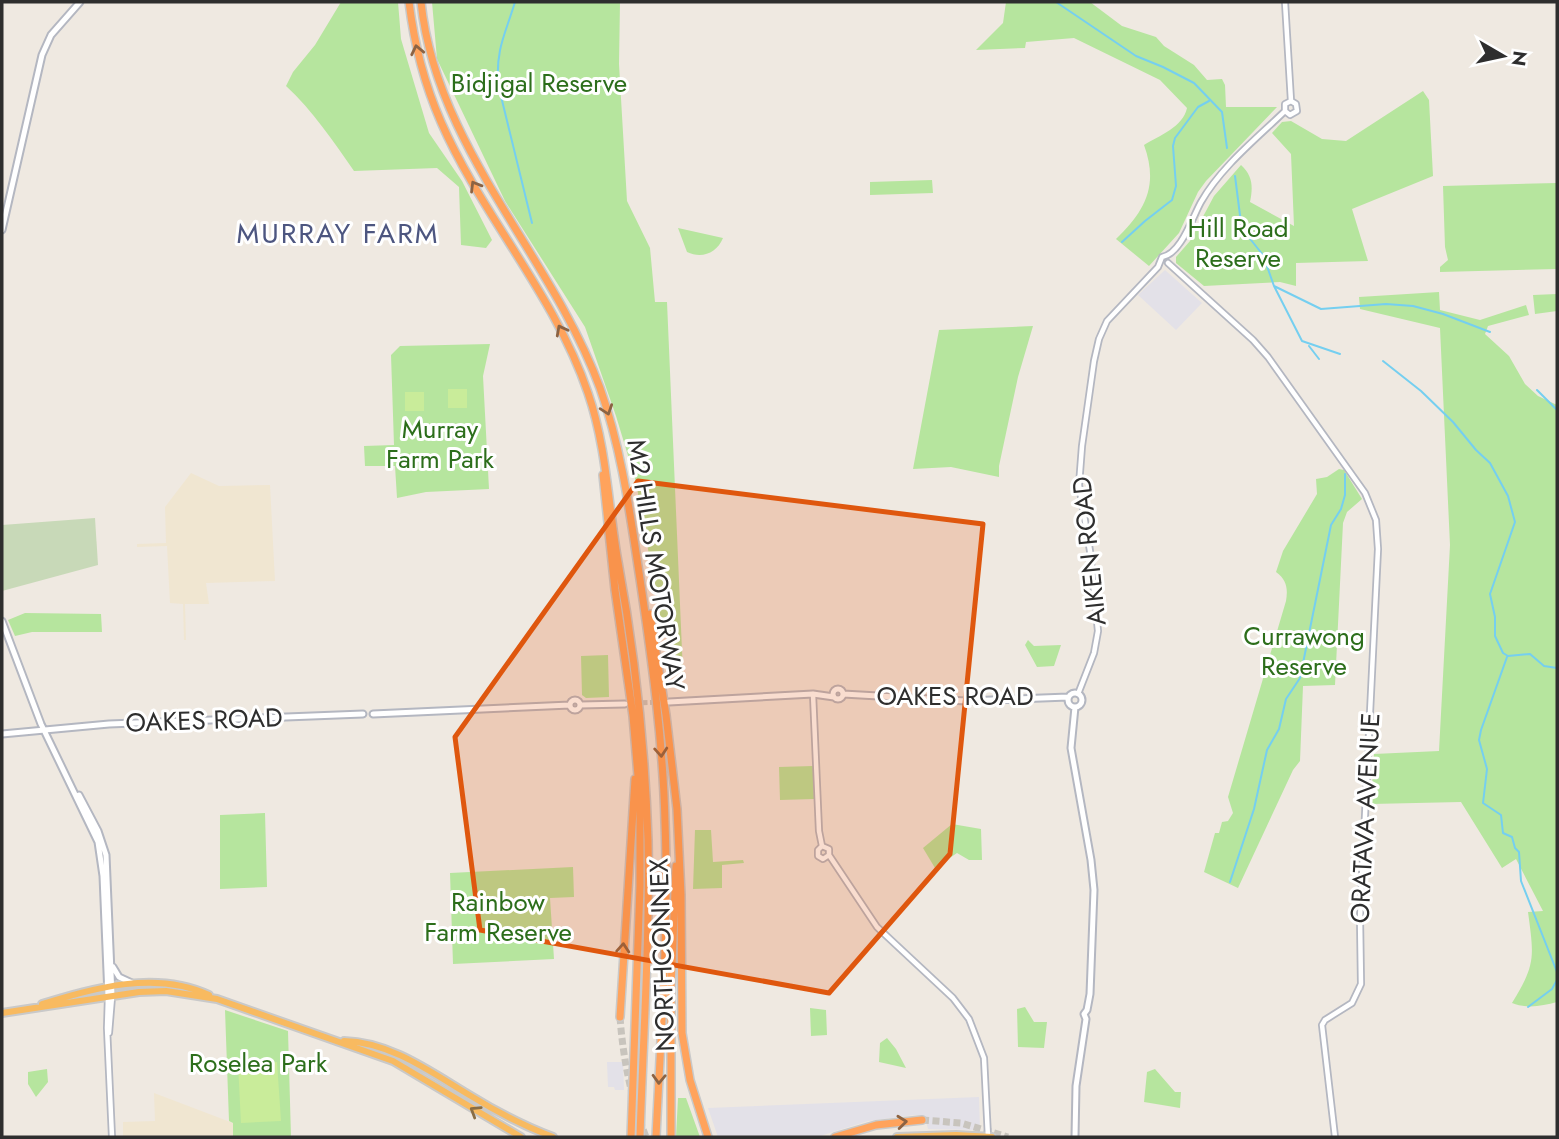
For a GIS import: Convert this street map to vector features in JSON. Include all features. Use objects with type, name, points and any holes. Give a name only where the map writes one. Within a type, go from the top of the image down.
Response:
[{"type":"highway","name":"M2 HILLS MOTORWAY","points":[[409,2],[425,80],[450,143],[559,326],[582,374],[601,440],[618,562],[625,592],[644,766],[648,914],[640,1137]]},
{"type":"highway","name":"M2 HILLS MOTORWAY","points":[[421,2],[427,43],[437,77],[454,117],[486,180],[582,346],[600,388],[620,455],[655,687],[665,822],[665,924],[656,1137]]},
{"type":"highway","name":"M2 HILLS MOTORWAY","points":[[601,440],[607,525],[633,716]]},
{"type":"highway","points":[[629,504],[636,522],[666,715],[677,809],[671,989],[671,1137]]},
{"type":"highway","points":[[631,1137],[640,839],[638,764],[633,716]]},
{"type":"highway","name":"NORTHCONNEX","points":[[620,1017],[634,789],[633,716]]},
{"type":"highway","name":"NORTHCONNEX","points":[[677,809],[682,1033],[690,1080],[708,1137]]},
{"type":"highway","points":[[29,1008],[111,986],[133,983],[173,984],[196,989],[217,999],[393,1061]]},
{"type":"highway","points":[[2,1013],[110,996],[166,991],[217,999]]},
{"type":"highway","points":[[342,1041],[355,1041],[381,1048],[415,1063],[528,1128],[553,1137]]},
{"type":"highway","points":[[381,1048],[382,1053],[393,1061],[521,1137]]},
{"type":"highway","points":[[664,1137],[671,1105]]},
{"type":"highway","points":[[835,1137],[876,1125],[922,1120]]},
{"type":"highway","points":[[897,1137],[989,1137]]},
{"type":"main road","points":[[2,230],[42,55],[51,35],[80,2]]},
{"type":"main road","points":[[2,621],[45,731],[94,832],[100,851],[111,986]]},
{"type":"main road","points":[[1074,1137],[1076,1087],[1086,1019],[1093,1016],[1087,1010],[1094,934],[1091,860],[1071,748],[1075,707],[1082,701],[1078,694],[1073,693],[1068,697],[1069,705],[1075,707]]},
{"type":"main road","points":[[670,702],[815,694]]},
{"type":"main road","name":"OAKES ROAD","points":[[815,694],[834,694],[840,698],[843,694],[966,701],[1068,697]]},
{"type":"main road","name":"OAKES ROAD","points":[[2,734],[109,724],[363,714],[368,709],[373,713],[570,705],[575,710],[580,705],[625,704]]},
{"type":"main road","points":[[67,774],[93,820],[104,848],[112,964],[110,996]]},
{"type":"main road","points":[[112,964],[119,976],[133,983]]},
{"type":"street","points":[[1284,2],[1291,101]]},
{"type":"street","points":[[1161,262],[1164,265],[1168,263],[1167,256],[1181,240],[1211,187],[1285,111],[1285,104],[1291,101]]},
{"type":"street","points":[[1285,111],[1290,115],[1297,111],[1296,104],[1291,101]]},
{"type":"street","name":"AIKEN ROAD","points":[[1078,694],[1094,653],[1098,631],[1090,551],[1079,485],[1094,361],[1102,332],[1111,315],[1161,262],[1161,257],[1167,256]]},
{"type":"street","name":"ORATAVA AVENUE","points":[[1168,263],[1253,340],[1268,357],[1362,486],[1376,520],[1378,549],[1360,918],[1361,984],[1352,1003],[1325,1020],[1322,1025],[1335,1137]]},
{"type":"street","points":[[815,694],[818,831],[822,846]]},
{"type":"street","points":[[822,846],[828,847],[829,855],[877,927],[947,992],[969,1018],[982,1049],[989,1137]]},
{"type":"street","points":[[822,846],[818,850],[818,856],[825,858],[829,855]]},
{"type":"street","points":[[110,996],[108,1042],[112,1137]]},
{"type":"highlighted area","points":[[638,481],[983,524],[950,854],[829,993],[480,930],[455,737]]},
{"type":"shaded area","points":[[1165,270],[1202,303],[1176,330],[1138,295]]},
{"type":"shaded area","points":[[191,473],[219,486],[270,485],[275,581],[206,583],[209,604],[185,604],[184,640],[183,604],[170,603],[167,546],[137,547],[137,544],[166,543],[165,507]]},
{"type":"shaded area","points":[[607,1062],[623,1062],[624,1090],[608,1087]]},
{"type":"shaded area","points":[[154,1093],[233,1123],[233,1137],[123,1137],[123,1122],[155,1121]]},
{"type":"shaded area","points":[[979,1097],[980,1130],[928,1129],[925,1117],[915,1115],[868,1121],[817,1137],[718,1137],[708,1108]]},
{"type":"green space","points":[[341,2],[398,2],[401,39],[429,133],[462,181],[492,240],[486,248],[461,245],[459,187],[437,168],[354,171],[314,116],[286,86]]},
{"type":"green space","name":"Bidjigal Reserve","points":[[432,2],[620,2],[619,64],[627,201],[650,248],[655,302],[667,302],[683,674],[661,622],[636,482],[585,327],[505,201],[437,59]]},
{"type":"green space","points":[[1006,2],[1090,2],[1122,26],[1156,37],[1164,46],[1194,65],[1207,80],[1222,79],[1225,85],[1226,107],[1277,107],[1206,181],[1179,233],[1149,266],[1116,239],[1135,218],[1147,197],[1150,173],[1144,145],[1176,126],[1187,108],[1160,80],[1074,38],[1026,42],[1025,48],[976,50],[1003,23]]},
{"type":"green space","name":"Hill Road Reserve","points":[[1423,91],[1429,100],[1433,176],[1352,209],[1368,261],[1296,263],[1296,286],[1280,282],[1204,286],[1176,263],[1176,257],[1190,241],[1214,196],[1241,165],[1251,182],[1250,202],[1294,226],[1291,154],[1272,133],[1282,122],[1291,121],[1322,139],[1346,141]]},
{"type":"green space","points":[[932,180],[933,193],[870,195],[870,182]]},
{"type":"green space","points":[[1557,183],[1557,269],[1440,272],[1440,267],[1448,260],[1445,247],[1443,186]]},
{"type":"green space","points":[[678,228],[723,238],[713,251],[703,255],[693,254],[687,252]]},
{"type":"green space","points":[[1439,292],[1440,310],[1480,320],[1526,305],[1529,315],[1488,326],[1485,334],[1509,356],[1525,384],[1538,396],[1557,405],[1557,1002],[1540,1006],[1512,1003],[1525,979],[1531,960],[1528,912],[1543,911],[1516,859],[1502,868],[1461,802],[1371,804],[1374,754],[1439,751],[1450,545],[1440,328],[1360,309],[1359,297]]},
{"type":"green space","points":[[1557,294],[1557,311],[1535,314],[1533,295]]},
{"type":"green space","points":[[1033,326],[1018,377],[999,477],[951,467],[913,469],[939,330]]},
{"type":"green space","name":"Murray Farm Park","points":[[490,344],[483,376],[489,489],[426,492],[397,498],[395,466],[365,466],[364,446],[394,445],[391,355],[400,346]]},
{"type":"green space","points":[[448,389],[467,389],[467,408],[448,408]]},
{"type":"green space","points":[[405,392],[424,392],[424,411],[405,411]]},
{"type":"green space","name":"Currawong Reserve","points":[[1339,469],[1344,470],[1362,499],[1347,512],[1343,523],[1335,685],[1303,686],[1300,761],[1293,770],[1238,888],[1204,872],[1215,833],[1219,833],[1222,822],[1228,821],[1233,813],[1228,797],[1286,601],[1286,585],[1276,572],[1283,551],[1317,494],[1316,479],[1327,477]]},
{"type":"green space","points":[[95,518],[98,565],[2,591],[2,525]]},
{"type":"green space","points":[[25,613],[101,614],[102,632],[32,632],[15,636],[8,620]]},
{"type":"green space","points":[[1028,640],[1034,646],[1061,645],[1054,666],[1037,667],[1025,645]]},
{"type":"green space","points":[[608,655],[609,697],[586,698],[582,695],[581,656]]},
{"type":"green space","points":[[813,766],[814,799],[780,800],[779,767]]},
{"type":"green space","points":[[265,813],[267,887],[220,889],[220,815]]},
{"type":"green space","points":[[952,824],[981,829],[982,860],[969,860],[957,853],[935,868],[923,848]]},
{"type":"green space","points":[[695,830],[711,830],[713,862],[743,860],[744,863],[722,865],[722,888],[693,889]]},
{"type":"green space","name":"Rainbow Farm Reserve","points":[[573,867],[574,897],[550,898],[554,959],[453,964],[450,873]]},
{"type":"green space","points":[[1025,1007],[1034,1022],[1047,1022],[1044,1048],[1018,1047],[1017,1009]]},
{"type":"green space","points":[[810,1008],[826,1010],[827,1035],[811,1036]]},
{"type":"green space","name":"Roselea Park","points":[[225,1010],[288,1031],[291,1137],[233,1137],[233,1123],[229,1121]]},
{"type":"green space","points":[[887,1038],[906,1068],[879,1062],[880,1043]]},
{"type":"green space","points":[[277,1062],[281,1121],[241,1123],[238,1064]]},
{"type":"green space","points":[[47,1069],[48,1082],[36,1097],[28,1084],[28,1072]]},
{"type":"green space","points":[[1155,1069],[1175,1092],[1181,1092],[1180,1108],[1144,1102],[1147,1072]]},
{"type":"green space","points":[[678,1098],[686,1098],[700,1137],[676,1137]]},
{"type":"waterway","points":[[515,2],[500,51],[498,84],[532,223]]},
{"type":"waterway","points":[[1056,2],[1136,56],[1194,83],[1222,112],[1227,148]]},
{"type":"waterway","points":[[1122,242],[1172,200],[1176,186],[1173,146],[1175,138],[1198,107],[1209,101]]},
{"type":"waterway","points":[[1235,176],[1241,223],[1263,255],[1274,286],[1302,341],[1340,354]]},
{"type":"waterway","points":[[1274,286],[1321,309],[1386,304],[1413,306],[1490,332]]},
{"type":"waterway","points":[[1309,346],[1319,359]]},
{"type":"waterway","points":[[1383,361],[1421,391],[1453,422],[1490,463],[1508,496],[1515,522],[1490,594],[1495,617],[1495,636],[1503,653],[1508,656]]},
{"type":"waterway","points":[[1537,390],[1557,410]]},
{"type":"waterway","points":[[1230,882],[1254,809],[1267,750],[1279,729],[1286,699],[1300,678],[1331,525],[1341,509],[1345,495],[1345,474]]},
{"type":"waterway","points":[[1508,656],[1530,654],[1544,666],[1557,668]]},
{"type":"waterway","points":[[1507,657],[1479,740],[1487,769],[1483,803],[1501,815],[1503,833],[1512,837],[1519,852],[1521,881],[1557,972]]},
{"type":"waterway","points":[[1528,1007],[1552,989],[1557,980]]},
{"type":"tunnel","points":[[635,703],[667,702]]},
{"type":"tunnel","points":[[620,1017],[628,1078],[646,1137]]},
{"type":"tunnel","points":[[922,1120],[961,1123],[1008,1137]]},
{"type":"district","name":"MURRAY FARM","points":[[338,233]]}]
